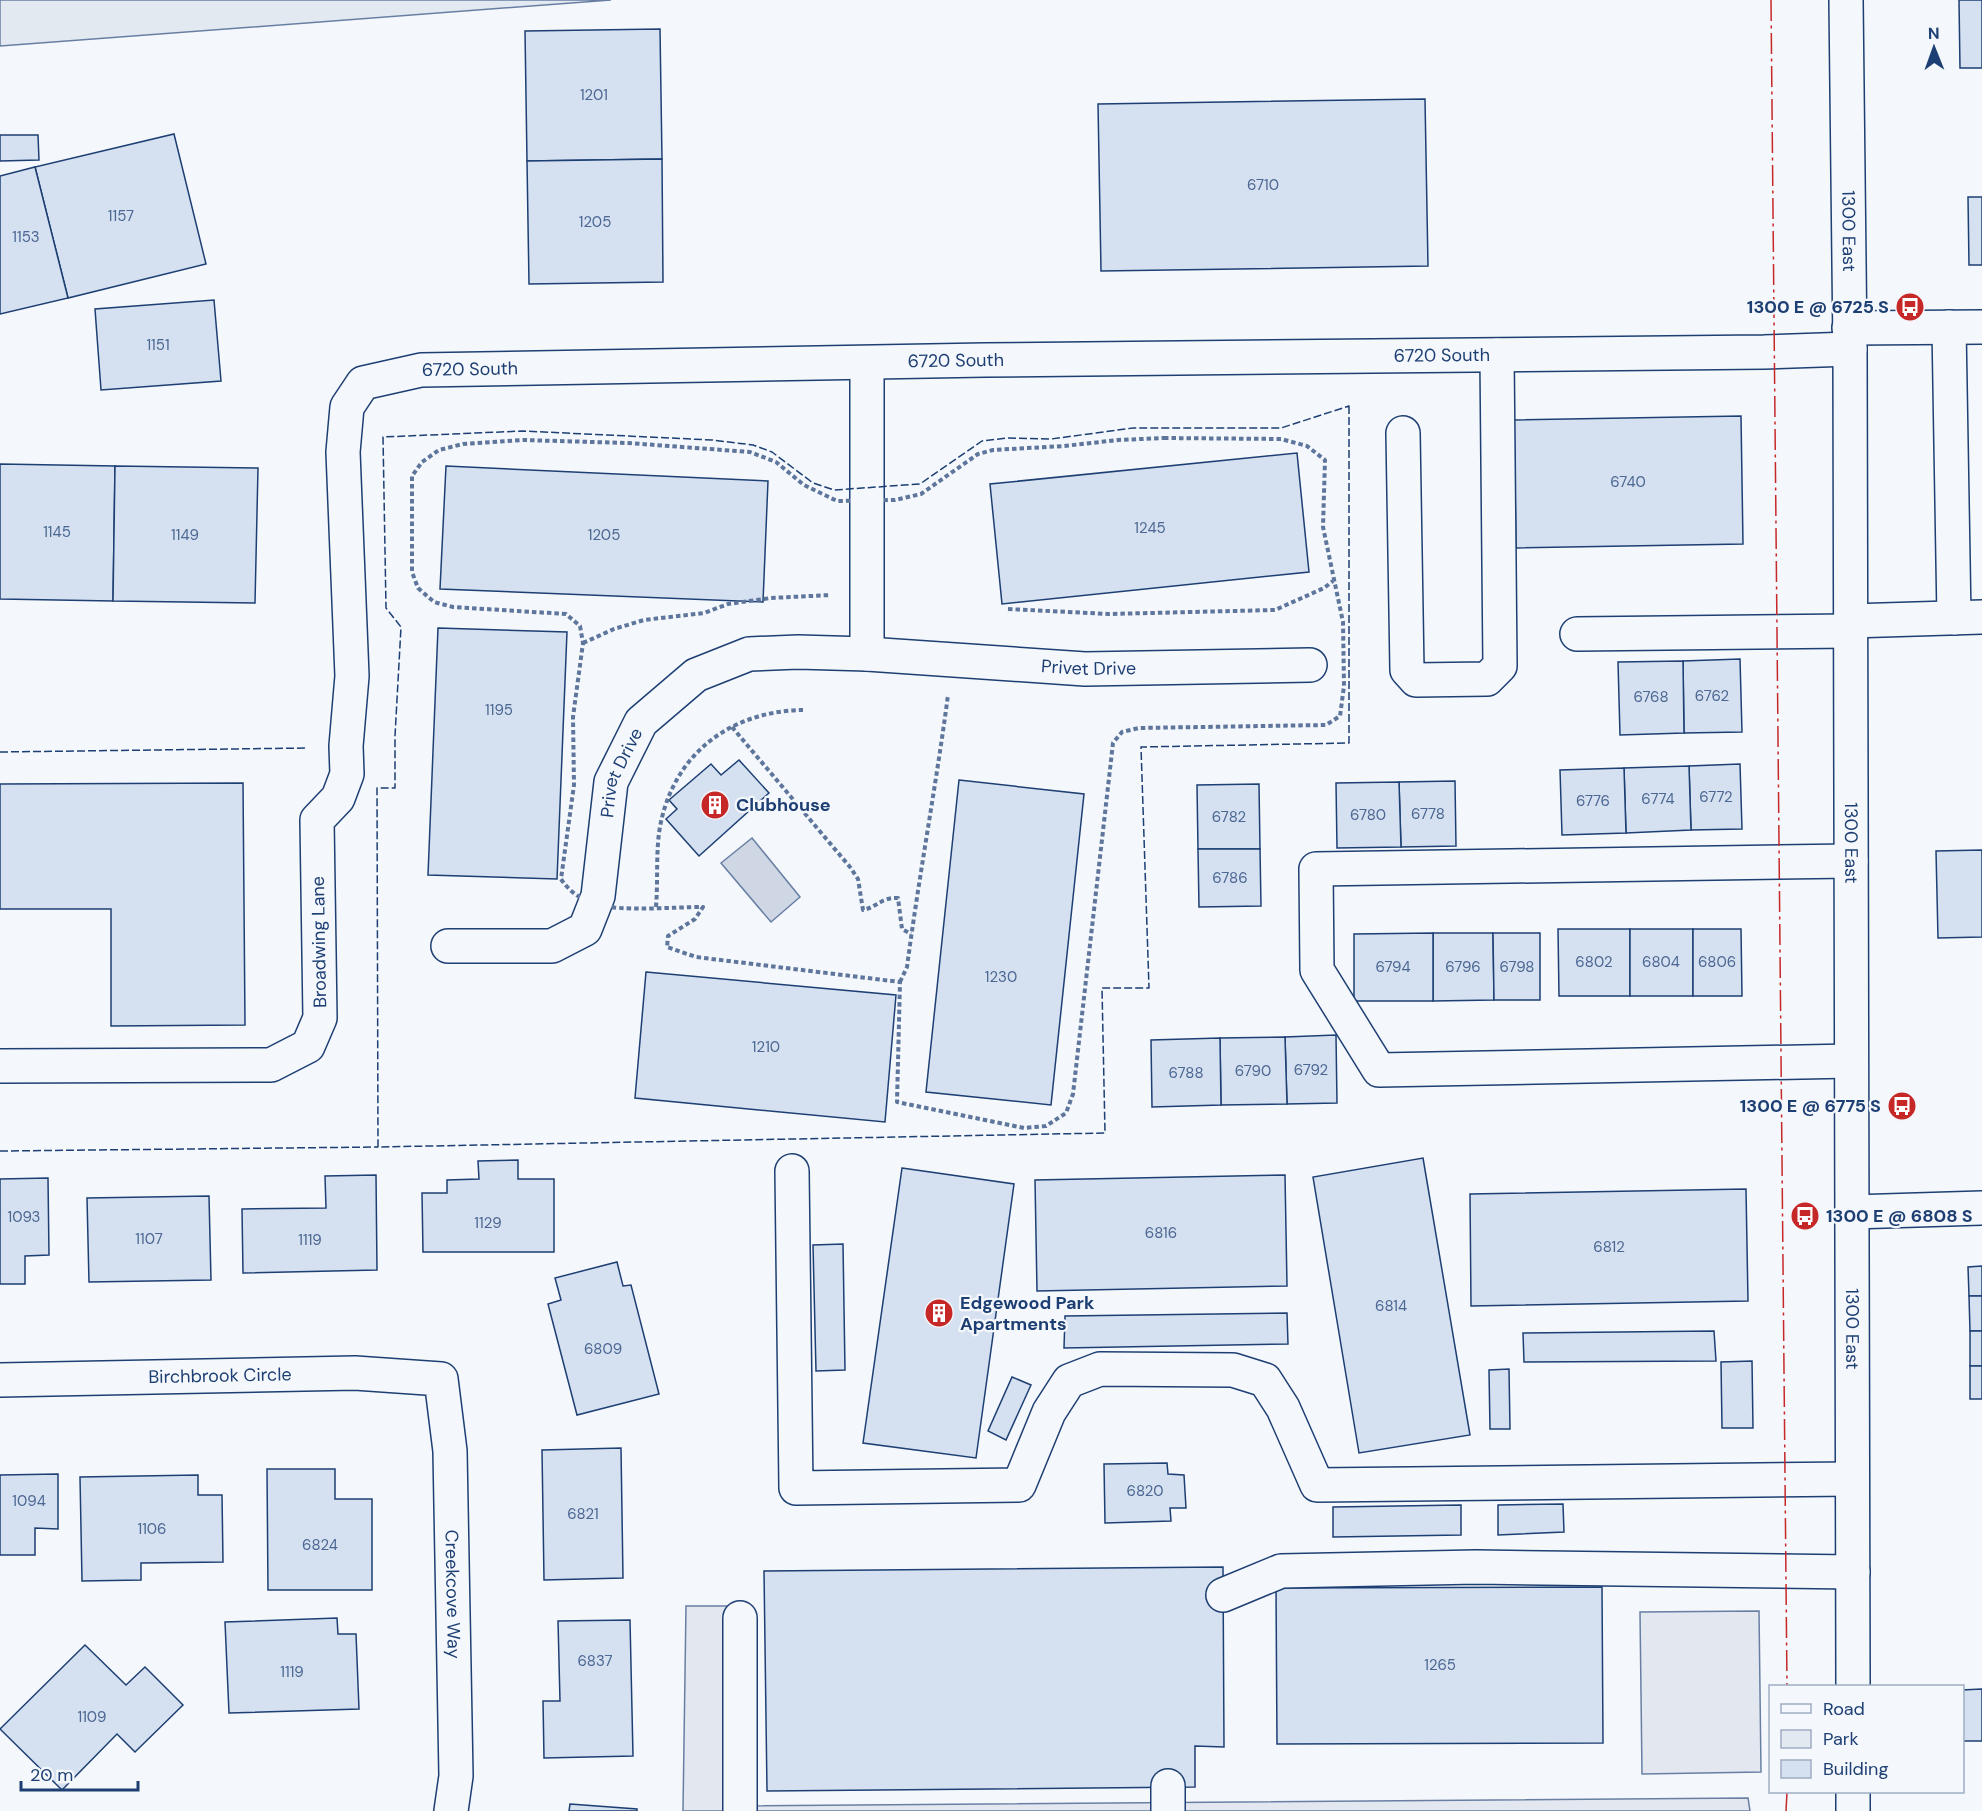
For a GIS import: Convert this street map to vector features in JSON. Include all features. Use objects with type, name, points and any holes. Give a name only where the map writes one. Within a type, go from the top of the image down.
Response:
[{"type":"street","name":"1300 East","points":[[1846,0],[1850,339],[1853,1685]]},
{"type":"street","name":"6720 South","points":[[352,676],[343,452],[347,407],[363,383],[421,370],[867,364],[986,360],[1497,355],[1850,339],[1949,327],[1982,327]]},
{"type":"street","points":[[1577,634],[1850,626],[1968,618],[1949,327]]},
{"type":"street","points":[[1403,433],[1407,670],[1416,680],[1487,679],[1500,666],[1497,355]]},
{"type":"street","points":[[867,364],[867,654]]},
{"type":"street","name":"Privet Drive","points":[[447,946],[552,946],[585,929],[598,896],[611,782],[641,722],[696,675],[749,654],[798,652],[867,654],[1085,669],[1310,665]]},
{"type":"street","name":"Broadwing Lane","points":[[0,1066],[271,1065],[308,1046],[320,1018],[317,820],[338,798],[347,774],[346,746],[352,676]]},
{"type":"street","points":[[1851,861],[1316,869],[1317,970],[1379,1070],[1851,1061]]},
{"type":"street","points":[[792,1171],[796,1488],[1019,1485],[1049,1412],[1069,1382],[1100,1369],[1233,1370],[1265,1380],[1283,1408],[1317,1485],[1852,1479]]},
{"type":"street","points":[[1852,1212],[1982,1208]]},
{"type":"street","name":"Birchbrook Circle","points":[[0,1380],[355,1373],[441,1379]]},
{"type":"street","name":"Creekcove Way","points":[[441,1379],[450,1451],[456,1776],[451,1811]]},
{"type":"street","points":[[1223,1595],[1281,1571],[1476,1567],[1853,1572]]},
{"type":"street","points":[[740,1618],[740,1811]]},
{"type":"street","points":[[1853,1793],[1853,1811]]},
{"type":"path","points":[[900,982],[696,957],[667,947],[668,936],[695,919],[703,907],[617,908],[594,904],[569,890],[561,879],[574,784],[573,717],[583,643],[580,626],[566,614],[453,607],[434,602],[418,588],[412,572],[412,476],[422,462],[439,450],[463,444],[523,440],[628,443],[750,452],[776,462],[804,484],[837,501],[895,500],[921,494],[978,454],[993,450],[1118,440],[1281,439],[1307,446],[1325,460],[1323,527],[1343,622],[1344,686],[1340,716],[1326,725],[1139,728],[1122,732],[1113,743],[1073,1094],[1066,1113],[1046,1126],[1024,1128],[897,1102],[900,982],[907,967],[953,661]]},
{"type":"path","points":[[1008,609],[1108,614],[1275,610],[1324,588],[1333,580]]},
{"type":"path","points":[[583,643],[614,629],[644,620],[704,613],[728,604],[771,598],[836,595]]},
{"type":"path","points":[[656,907],[659,833],[675,778],[694,754],[719,734],[732,727],[755,716],[783,710],[803,710]]},
{"type":"path","points":[[732,727],[840,852],[858,879],[863,910],[888,898],[898,898],[902,929],[911,934]]},
{"type":"green space","points":[[0,0],[611,0],[0,46]]},
{"type":"shaded area","points":[[752,838],[800,897],[771,922],[721,863]]},
{"type":"shaded area","points":[[686,1606],[732,1606],[739,1806],[1748,1798],[1750,1811],[683,1811]]},
{"type":"shaded area","points":[[1759,1611],[1761,1772],[1642,1774],[1640,1612]]},
{"type":"building","points":[[1959,0],[1982,0],[1982,68],[1960,68]]},
{"type":"building","points":[[660,29],[662,159],[527,161],[525,31]]},
{"type":"building","points":[[1425,99],[1428,266],[1101,271],[1098,104]]},
{"type":"building","points":[[174,134],[206,264],[68,298],[35,167]]},
{"type":"building","points":[[0,135],[38,135],[39,160],[0,161]]},
{"type":"building","points":[[662,159],[663,282],[529,284],[527,161]]},
{"type":"building","points":[[35,167],[68,298],[0,314],[0,176]]},
{"type":"building","points":[[1968,197],[1982,197],[1982,265],[1969,265]]},
{"type":"building","points":[[214,300],[221,381],[101,390],[95,309]]},
{"type":"building","points":[[1741,416],[1743,544],[1516,548],[1514,420]]},
{"type":"building","points":[[1297,453],[1309,572],[1002,604],[990,484]]},
{"type":"building","points":[[0,464],[115,466],[113,601],[0,599]]},
{"type":"building","points":[[115,466],[258,468],[255,603],[113,601]]},
{"type":"building","points":[[446,466],[768,481],[763,602],[440,589]]},
{"type":"building","points":[[438,628],[567,632],[557,879],[428,875]]},
{"type":"building","points":[[1740,659],[1742,732],[1684,733],[1683,661]]},
{"type":"building","points":[[1683,661],[1684,733],[1620,735],[1618,662]]},
{"type":"building","name":"Clubhouse","points":[[739,760],[769,793],[699,856],[666,819],[677,809],[669,800],[711,764],[721,775]]},
{"type":"building","points":[[1740,764],[1742,829],[1691,830],[1689,766]]},
{"type":"building","points":[[1689,766],[1691,830],[1626,833],[1624,768]]},
{"type":"building","points":[[1624,768],[1626,833],[1562,835],[1560,770]]},
{"type":"building","points":[[959,780],[1084,794],[1051,1105],[926,1092]]},
{"type":"building","points":[[1455,781],[1456,846],[1401,847],[1399,782]]},
{"type":"building","points":[[1399,782],[1401,847],[1337,848],[1336,783]]},
{"type":"building","points":[[243,783],[245,1025],[111,1026],[111,909],[0,909],[0,784]]},
{"type":"building","points":[[1259,784],[1260,849],[1198,849],[1197,785]]},
{"type":"building","points":[[1198,849],[1260,849],[1261,906],[1199,907]]},
{"type":"building","points":[[1982,850],[1982,937],[1938,938],[1936,851]]},
{"type":"building","points":[[1558,929],[1630,929],[1630,996],[1559,996]]},
{"type":"building","points":[[1630,929],[1693,929],[1693,996],[1630,996]]},
{"type":"building","points":[[1693,929],[1741,929],[1742,996],[1693,996]]},
{"type":"building","points":[[1433,933],[1493,933],[1494,1000],[1433,1001]]},
{"type":"building","points":[[1433,933],[1433,1001],[1354,1001],[1354,934]]},
{"type":"building","points":[[1493,933],[1540,933],[1540,1000],[1494,1000]]},
{"type":"building","points":[[646,972],[896,995],[885,1122],[635,1098]]},
{"type":"building","points":[[1336,1035],[1337,1103],[1287,1104],[1285,1037]]},
{"type":"building","points":[[1285,1037],[1287,1104],[1221,1105],[1220,1038]]},
{"type":"building","points":[[1220,1038],[1221,1105],[1152,1107],[1151,1040]]},
{"type":"building","points":[[1423,1158],[1470,1435],[1359,1453],[1313,1177]]},
{"type":"building","points":[[518,1160],[518,1179],[554,1179],[554,1252],[423,1252],[422,1193],[447,1193],[447,1180],[479,1179],[478,1161]]},
{"type":"building","name":"Edgewood Park Apartments","points":[[902,1168],[1014,1184],[976,1458],[863,1443]]},
{"type":"building","points":[[376,1175],[377,1270],[243,1273],[242,1209],[326,1208],[325,1176]]},
{"type":"building","name":"Edgewood Park Apartments","points":[[1285,1175],[1287,1286],[1037,1291],[1035,1180]]},
{"type":"building","points":[[48,1178],[49,1255],[25,1256],[25,1284],[0,1284],[0,1179]]},
{"type":"building","points":[[1746,1189],[1748,1301],[1471,1306],[1470,1194]]},
{"type":"building","points":[[209,1196],[211,1280],[89,1282],[87,1198]]},
{"type":"building","points":[[843,1244],[845,1370],[816,1371],[813,1245]]},
{"type":"building","points":[[617,1262],[623,1286],[631,1285],[659,1394],[577,1415],[548,1304],[561,1300],[555,1278]]},
{"type":"building","points":[[1982,1266],[1982,1296],[1969,1296],[1968,1267]]},
{"type":"building","points":[[1969,1296],[1982,1296],[1982,1331],[1970,1331]]},
{"type":"building","points":[[1287,1313],[1288,1344],[1064,1348],[1065,1316]]},
{"type":"building","points":[[1714,1331],[1716,1361],[1524,1362],[1523,1333]]},
{"type":"building","points":[[1970,1331],[1982,1331],[1982,1366],[1970,1366]]},
{"type":"building","points":[[1752,1361],[1753,1428],[1722,1428],[1721,1362]]},
{"type":"building","points":[[1970,1366],[1982,1366],[1982,1399],[1970,1399]]},
{"type":"building","points":[[1509,1369],[1510,1429],[1490,1429],[1489,1370]]},
{"type":"building","points":[[1012,1377],[1031,1385],[1006,1440],[988,1431]]},
{"type":"building","points":[[621,1448],[623,1578],[544,1580],[542,1450]]},
{"type":"building","points":[[1167,1463],[1168,1474],[1184,1475],[1186,1508],[1170,1508],[1171,1521],[1105,1523],[1104,1464]]},
{"type":"building","points":[[267,1469],[335,1469],[335,1499],[372,1499],[372,1590],[268,1590]]},
{"type":"building","points":[[58,1474],[58,1529],[35,1528],[35,1555],[0,1555],[0,1475]]},
{"type":"building","points":[[198,1475],[198,1495],[222,1495],[223,1562],[141,1563],[141,1580],[82,1581],[80,1477]]},
{"type":"building","points":[[1563,1504],[1564,1532],[1498,1535],[1498,1505]]},
{"type":"building","points":[[1461,1505],[1461,1535],[1333,1537],[1333,1507]]},
{"type":"building","points":[[1223,1567],[1224,1747],[1195,1746],[1195,1787],[767,1791],[764,1571]]},
{"type":"building","points":[[1602,1587],[1603,1743],[1277,1744],[1276,1588]]},
{"type":"building","points":[[337,1618],[338,1634],[356,1634],[359,1709],[229,1713],[225,1622]]},
{"type":"building","points":[[630,1620],[633,1756],[544,1758],[543,1701],[560,1701],[558,1621]]},
{"type":"building","points":[[85,1645],[126,1685],[145,1667],[183,1705],[135,1752],[117,1734],[62,1790],[0,1729]]},
{"type":"building","points":[[1982,1689],[1982,1741],[1964,1741],[1964,1690]]},
{"type":"building","points":[[570,1804],[637,1809],[637,1811],[569,1811]]},
{"type":"fence","points":[[1349,406],[1349,743],[1141,747],[1149,988],[1102,988],[1105,1133],[378,1147],[377,788],[395,788],[395,736],[401,627],[386,608],[383,437],[523,431],[712,440],[753,445],[772,452],[813,483],[834,490],[920,484],[982,441],[1008,438],[1051,439],[1133,428],[1281,428],[1349,406]]},
{"type":"fence","points":[[0,752],[307,748]]},
{"type":"fence","points":[[0,1151],[378,1147]]},
{"type":"power","points":[[1771,0],[1787,1685]]},
{"type":"power","points":[[1786,1811],[1787,1793]]},
{"type":"place","name":"1300 E @ 6725 S","points":[[1910,307]]},
{"type":"place","name":"Clubhouse","points":[[715,805]]},
{"type":"place","name":"1300 E @ 6775 S","points":[[1902,1106]]},
{"type":"place","name":"1300 E @ 6808 S","points":[[1805,1216]]},
{"type":"place","name":"Edgewood Park Apartments","points":[[939,1313]]}]
